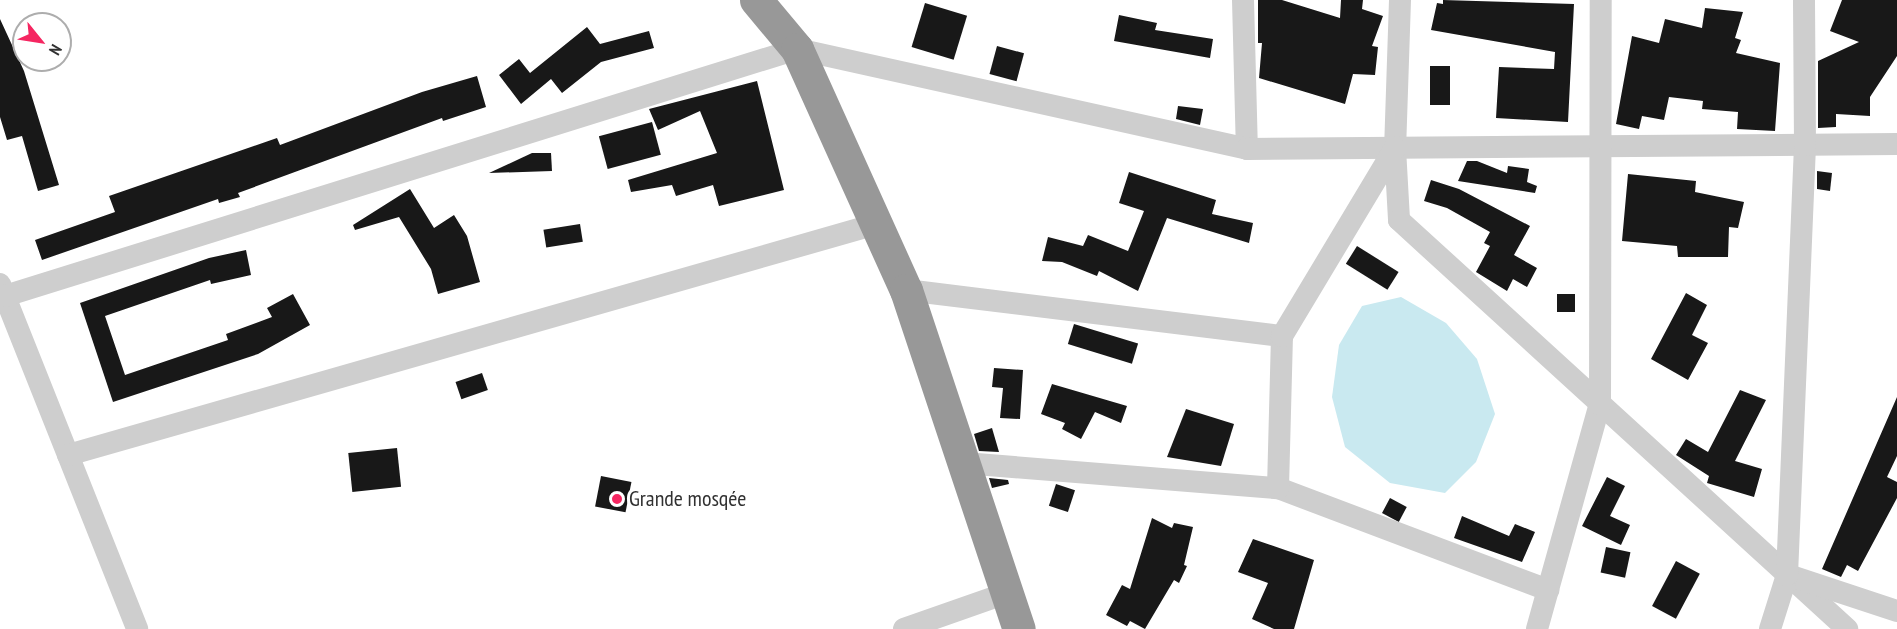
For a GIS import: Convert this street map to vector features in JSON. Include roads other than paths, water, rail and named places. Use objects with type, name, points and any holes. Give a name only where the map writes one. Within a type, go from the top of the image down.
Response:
[{"type":"highway","points":[[756,0],[797,49],[906,290],[1019,629]]},
{"type":"street","points":[[1243,0],[1247,148]]},
{"type":"street","points":[[1400,0],[1395,148],[1399,220],[1847,629]]},
{"type":"street","points":[[1537,629],[1600,404],[1598,146],[1601,0]]},
{"type":"street","points":[[1770,629],[1787,575],[1805,145],[1804,0]]},
{"type":"street","points":[[137,629],[2,290],[797,49],[1247,148],[1897,144]]},
{"type":"street","points":[[1278,488],[1282,336],[1395,148]]},
{"type":"street","points":[[68,455],[876,224]]},
{"type":"street","points":[[906,290],[1282,336]]},
{"type":"street","points":[[964,463],[1278,488],[1548,590]]},
{"type":"street","points":[[1787,575],[1897,611]]},
{"type":"street","points":[[904,629],[1007,593]]},
{"type":"water","points":[[1401,297],[1446,323],[1477,359],[1495,414],[1476,462],[1445,493],[1390,483],[1345,447],[1332,397],[1339,345],[1362,306]]},
{"type":"place","name":"Grande mosqée","points":[[617,499]]}]
